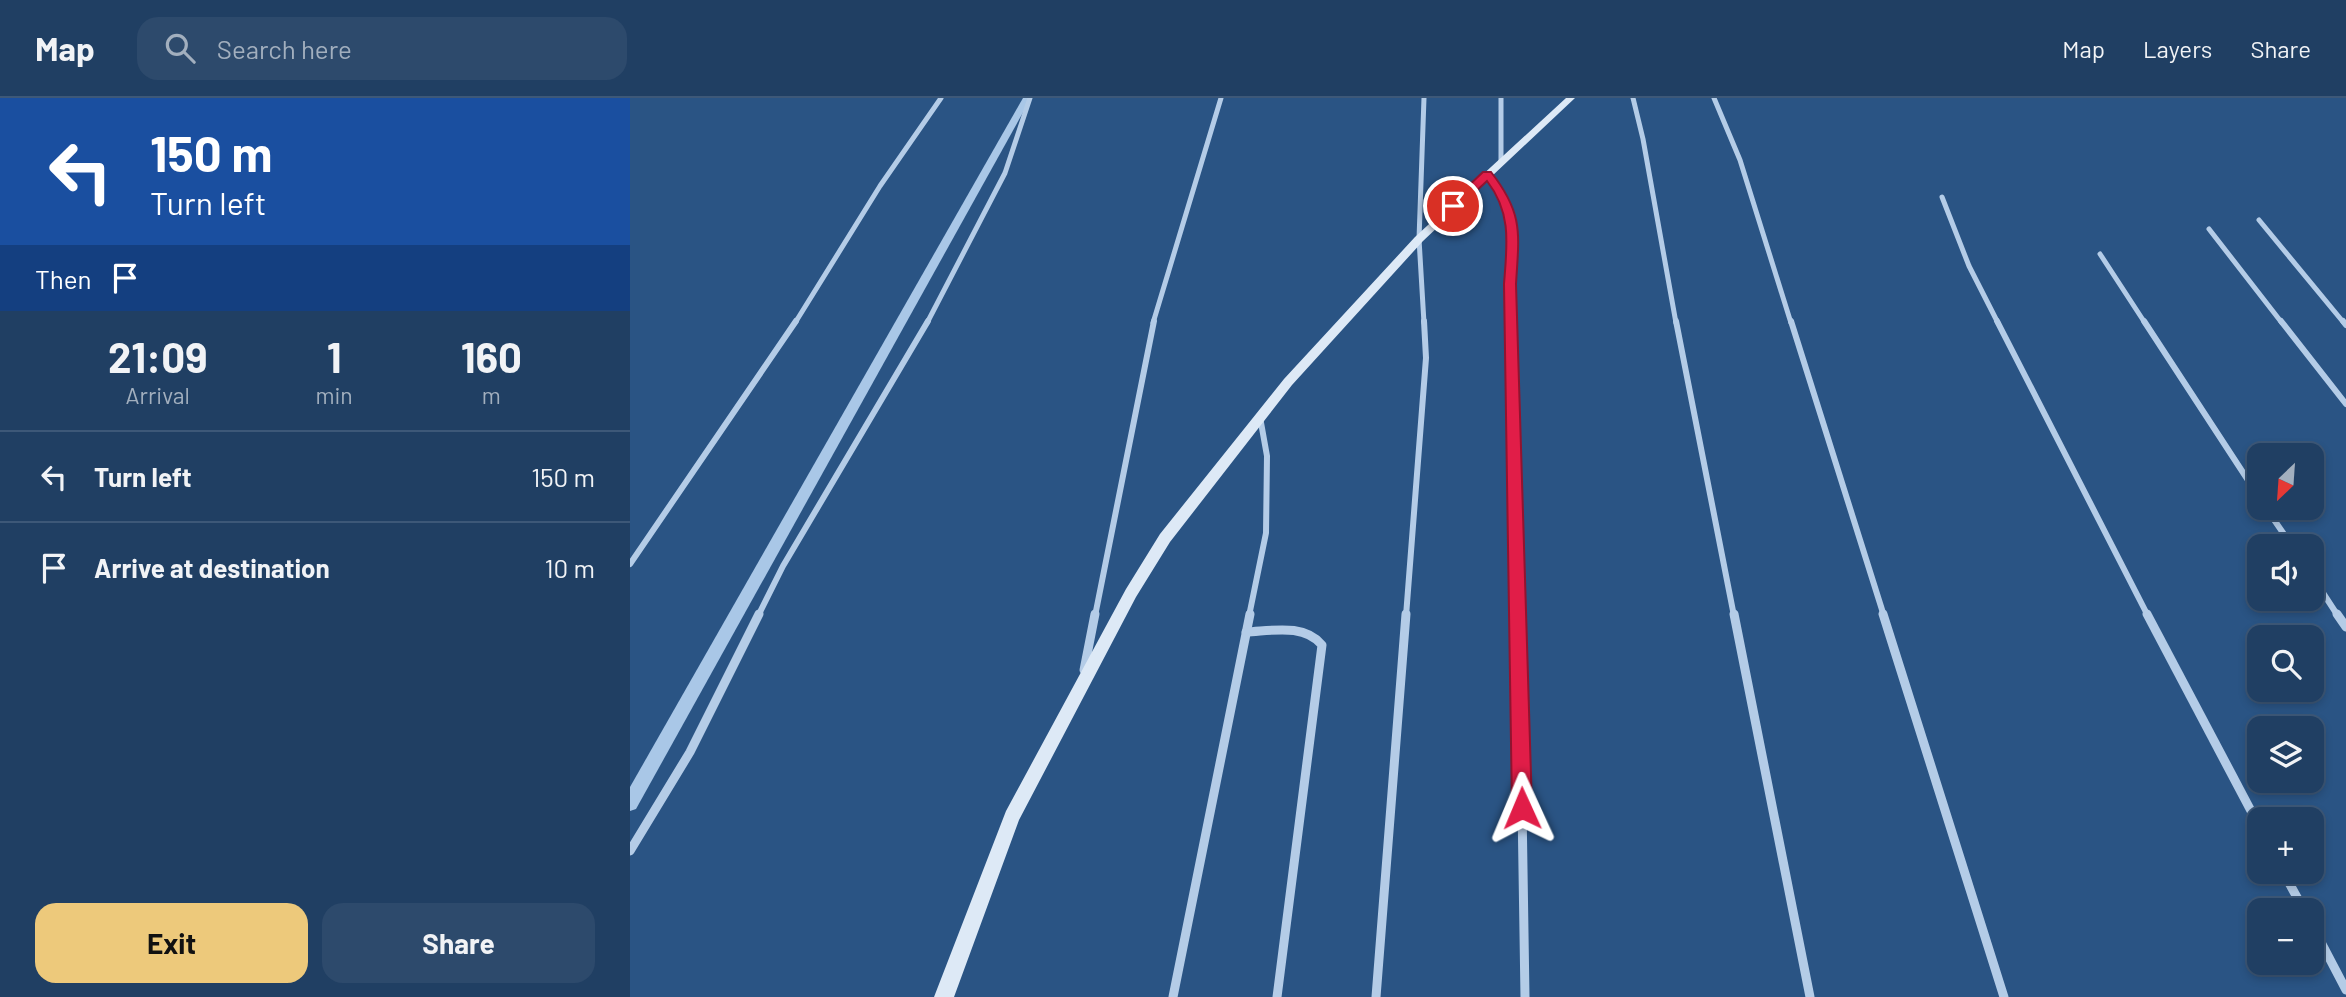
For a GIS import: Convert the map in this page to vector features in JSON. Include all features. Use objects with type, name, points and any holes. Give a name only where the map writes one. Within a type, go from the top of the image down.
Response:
[{"type":"main road","points":[[944,997],[1013,817],[1131,593],[1165,538],[1288,382],[1419,239],[1571,98]]},
{"type":"street","points":[[630,564],[776,351],[880,186],[941,98]]},
{"type":"street","points":[[630,850],[690,752],[783,566],[922,332],[1005,173],[1030,98]]},
{"type":"street","points":[[1081,688],[1155,314],[1222,98]]},
{"type":"street","points":[[1376,997],[1426,358],[1419,239],[1424,98]]},
{"type":"street","points":[[1501,98],[1501,162]]},
{"type":"street","points":[[1633,98],[1643,139],[1658,237],[1810,997]]},
{"type":"street","points":[[1714,98],[1740,160],[2004,997]]},
{"type":"street","points":[[1487,174],[1505,200],[1513,230],[1510,284],[1525,997]]},
{"type":"street","points":[[1942,197],[1981,290],[2078,482],[2249,807]]},
{"type":"street","points":[[2259,220],[2346,325]]},
{"type":"street","points":[[2209,229],[2346,404]]},
{"type":"street","points":[[2100,254],[2247,479]]},
{"type":"street","points":[[1173,997],[1266,533],[1269,484],[1260,416]]},
{"type":"street","points":[[2324,594],[2346,627]]},
{"type":"street","points":[[1247,632],[1302,632],[1318,638],[1322,645],[1277,997]]},
{"type":"street","points":[[2324,948],[2346,990]]},
{"type":"waterway","points":[[630,803],[1027,98]]},
{"type":"route","points":[[1453,206],[1487,174],[1502,192],[1509,207],[1513,230],[1510,284],[1522,808]]}]
